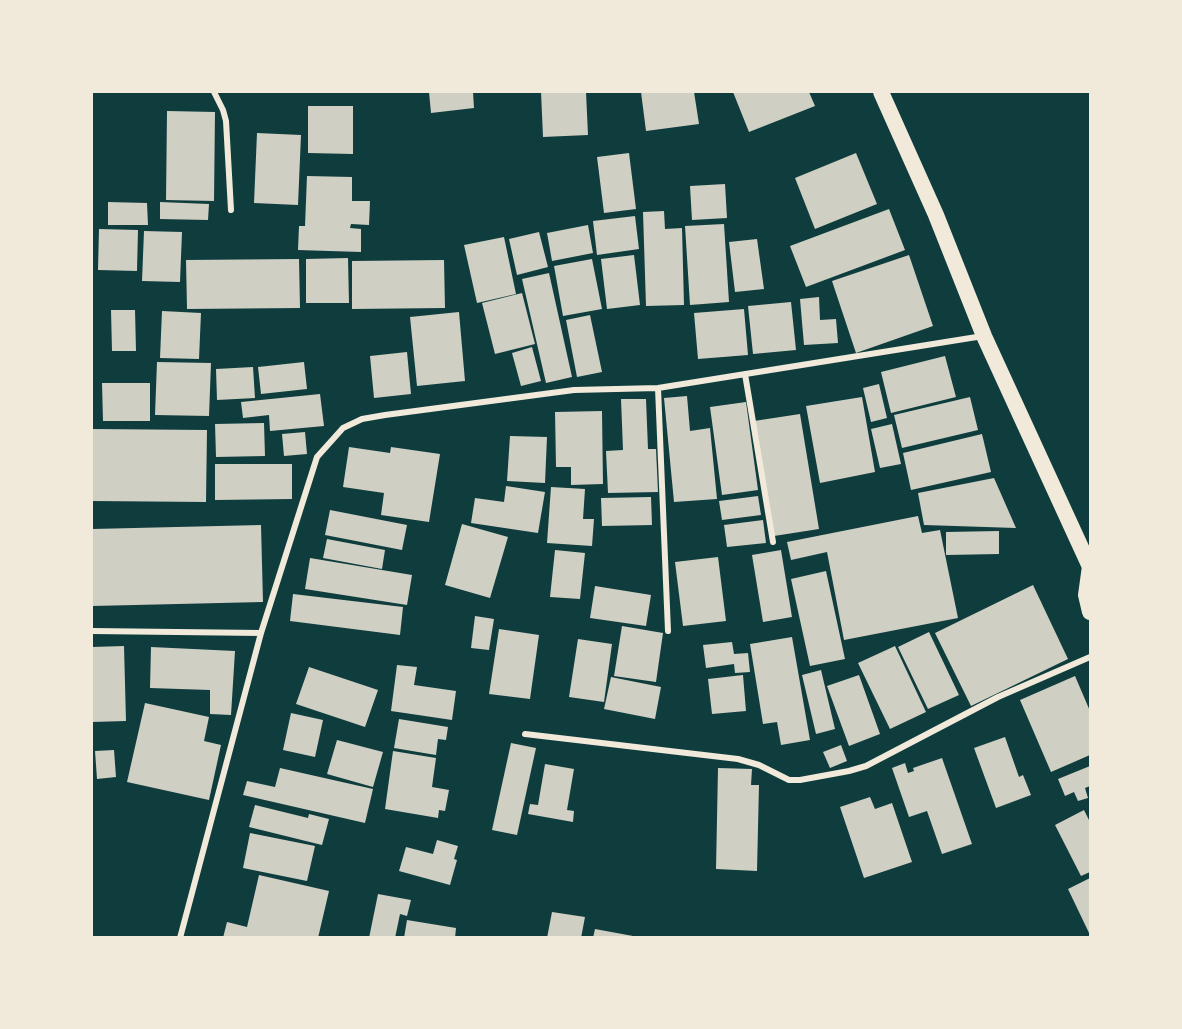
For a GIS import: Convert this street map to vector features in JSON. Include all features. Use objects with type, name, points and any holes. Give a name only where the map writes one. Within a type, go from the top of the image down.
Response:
[{"type":"highway","points":[[881,92],[936,215],[984,336],[1090,567],[1086,595],[1090,612]]},
{"type":"street","points":[[214,92],[224,110],[226,121],[231,210]]},
{"type":"street","points":[[180,938],[261,633],[317,457],[343,428],[362,419],[385,415],[574,390],[658,388],[984,336]]},
{"type":"street","points":[[745,374],[773,542]]},
{"type":"street","points":[[658,388],[669,631]]},
{"type":"street","points":[[92,631],[261,633]]},
{"type":"street","points":[[525,734],[738,759],[759,765],[789,780],[800,780],[866,766],[998,698],[1090,657]]},
{"type":"building","points":[[429,92],[473,92],[474,108],[431,113]]},
{"type":"building","points":[[541,92],[586,92],[588,135],[543,137]]},
{"type":"building","points":[[641,92],[694,92],[699,124],[646,131]]},
{"type":"building","points":[[733,92],[809,92],[815,106],[749,132]]},
{"type":"building","points":[[308,106],[353,106],[353,154],[308,153]]},
{"type":"building","points":[[167,111],[215,112],[214,201],[166,200]]},
{"type":"building","points":[[257,133],[301,135],[298,205],[254,203]]},
{"type":"building","points":[[629,153],[636,209],[604,213],[597,157]]},
{"type":"building","points":[[856,153],[877,204],[815,229],[795,178]]},
{"type":"building","points":[[307,176],[352,177],[352,201],[370,201],[369,225],[351,224],[350,228],[361,229],[361,252],[298,250],[299,226],[305,226]]},
{"type":"building","points":[[725,184],[727,218],[692,220],[690,186]]},
{"type":"building","points":[[108,202],[147,203],[148,225],[108,225]]},
{"type":"building","points":[[160,202],[209,204],[208,220],[160,219]]},
{"type":"building","points":[[889,209],[905,250],[806,287],[790,246]]},
{"type":"building","points":[[664,211],[665,229],[682,228],[684,305],[646,306],[643,212]]},
{"type":"building","points":[[635,216],[639,249],[597,255],[593,221]]},
{"type":"building","points":[[724,224],[729,302],[690,305],[685,226]]},
{"type":"building","points":[[588,225],[593,253],[552,261],[547,233]]},
{"type":"building","points":[[99,229],[138,230],[137,271],[98,270]]},
{"type":"building","points":[[144,231],[182,232],[180,282],[142,281]]},
{"type":"building","points":[[539,232],[548,267],[517,275],[509,239]]},
{"type":"building","points":[[504,237],[516,294],[477,303],[464,245]]},
{"type":"building","points":[[757,239],[764,289],[735,292],[729,242]]},
{"type":"building","points":[[634,255],[640,305],[607,309],[601,259]]},
{"type":"building","points":[[909,255],[933,326],[856,353],[832,281]]},
{"type":"building","points":[[348,258],[349,303],[306,303],[306,259]]},
{"type":"building","points":[[299,259],[300,308],[187,309],[186,260]]},
{"type":"building","points":[[592,259],[602,309],[563,316],[554,266]]},
{"type":"building","points":[[444,260],[445,308],[352,309],[352,261]]},
{"type":"building","points":[[549,273],[572,377],[546,383],[522,279]]},
{"type":"building","points":[[522,293],[535,344],[495,354],[482,303]]},
{"type":"building","points":[[819,297],[820,320],[836,319],[838,343],[804,345],[800,299]]},
{"type":"building","points":[[791,302],[796,350],[753,354],[748,306]]},
{"type":"building","points":[[744,309],[748,355],[698,359],[694,313]]},
{"type":"building","points":[[111,310],[135,310],[136,351],[112,351]]},
{"type":"building","points":[[162,311],[201,313],[199,359],[160,358]]},
{"type":"building","points":[[459,312],[465,381],[417,386],[410,317]]},
{"type":"building","points":[[590,315],[602,372],[577,377],[566,320]]},
{"type":"building","points":[[532,347],[541,381],[521,386],[512,353]]},
{"type":"building","points":[[407,352],[411,394],[374,398],[370,356]]},
{"type":"building","points":[[945,356],[956,397],[891,413],[881,372]]},
{"type":"building","points":[[157,362],[211,363],[209,416],[155,415]]},
{"type":"building","points":[[304,362],[307,389],[261,394],[258,367]]},
{"type":"building","points":[[253,367],[255,398],[217,400],[216,369]]},
{"type":"building","points":[[102,383],[150,383],[150,421],[103,421]]},
{"type":"building","points":[[879,384],[887,418],[871,422],[863,388]]},
{"type":"building","points":[[320,394],[324,426],[270,431],[269,415],[243,418],[241,402]]},
{"type":"building","points":[[687,396],[690,431],[710,428],[717,499],[674,502],[664,398]]},
{"type":"building","points":[[862,397],[875,472],[820,483],[806,406]]},
{"type":"building","points":[[970,397],[978,430],[902,448],[894,415]]},
{"type":"building","points":[[621,399],[646,399],[648,449],[656,449],[658,492],[608,493],[606,451],[623,450]]},
{"type":"building","points":[[746,402],[758,490],[722,495],[710,407]]},
{"type":"building","points":[[602,411],[603,484],[571,485],[571,467],[556,467],[555,412]]},
{"type":"building","points":[[800,414],[819,529],[774,536],[754,421]]},
{"type":"building","points":[[264,423],[265,456],[216,457],[215,424]]},
{"type":"building","points":[[892,424],[901,464],[880,468],[871,429]]},
{"type":"building","points":[[92,429],[207,430],[206,502],[92,501]]},
{"type":"building","points":[[305,432],[307,454],[284,456],[282,434]]},
{"type":"building","points":[[982,434],[991,472],[911,490],[903,453]]},
{"type":"building","points":[[510,436],[547,437],[545,483],[507,481]]},
{"type":"building","points":[[349,447],[390,453],[391,447],[440,454],[429,522],[381,515],[384,493],[343,487]]},
{"type":"building","points":[[215,464],[292,464],[292,499],[215,500]]},
{"type":"building","points":[[994,478],[1016,528],[924,525],[918,493]]},
{"type":"building","points":[[506,486],[545,492],[538,533],[471,523],[475,498],[504,502]]},
{"type":"building","points":[[551,487],[585,489],[583,519],[594,519],[592,546],[547,543]]},
{"type":"building","points":[[758,496],[761,515],[722,520],[719,501]]},
{"type":"building","points":[[651,497],[652,525],[602,526],[601,498]]},
{"type":"building","points":[[330,510],[407,525],[402,550],[325,535]]},
{"type":"building","points":[[918,516],[922,533],[940,530],[958,618],[844,640],[827,552],[791,560],[787,542]]},
{"type":"building","points":[[763,520],[766,543],[727,547],[724,525]]},
{"type":"building","points":[[462,524],[508,537],[490,598],[445,585]]},
{"type":"building","points":[[261,525],[263,602],[92,606],[92,529]]},
{"type":"building","points":[[999,531],[999,554],[946,555],[946,532]]},
{"type":"building","points":[[327,539],[385,550],[382,569],[323,558]]},
{"type":"building","points":[[555,550],[585,553],[580,599],[550,597]]},
{"type":"building","points":[[781,550],[792,617],[763,622],[752,555]]},
{"type":"building","points":[[718,557],[726,621],[683,626],[675,562]]},
{"type":"building","points":[[310,558],[412,575],[407,605],[305,589]]},
{"type":"building","points":[[826,571],[845,659],[810,666],[791,579]]},
{"type":"building","points":[[1033,585],[1068,659],[971,706],[935,633]]},
{"type":"building","points":[[595,586],[651,595],[646,626],[590,618]]},
{"type":"building","points":[[293,594],[403,607],[400,635],[290,621]]},
{"type":"building","points":[[475,616],[494,619],[489,650],[471,648]]},
{"type":"building","points":[[622,626],[663,633],[656,682],[614,676]]},
{"type":"building","points":[[499,629],[539,635],[530,699],[489,694]]},
{"type":"building","points":[[929,632],[959,695],[928,709],[898,647]]},
{"type":"building","points":[[792,637],[810,740],[781,745],[777,722],[763,724],[750,644]]},
{"type":"building","points":[[578,639],[612,644],[604,702],[569,697]]},
{"type":"building","points":[[732,642],[734,654],[748,653],[750,672],[735,673],[734,664],[706,668],[703,645]]},
{"type":"building","points":[[124,646],[126,721],[92,722],[92,647]]},
{"type":"building","points":[[895,646],[926,712],[890,729],[858,663]]},
{"type":"building","points":[[151,647],[235,651],[231,715],[210,714],[210,690],[150,688]]},
{"type":"building","points":[[397,665],[417,667],[414,685],[456,691],[452,720],[391,711]]},
{"type":"building","points":[[309,667],[378,690],[365,727],[296,704]]},
{"type":"building","points":[[821,670],[835,729],[816,734],[802,675]]},
{"type":"building","points":[[743,675],[746,711],[712,714],[708,679]]},
{"type":"building","points":[[859,675],[880,734],[849,746],[827,686]]},
{"type":"building","points":[[1075,676],[1090,711],[1090,755],[1051,772],[1020,700]]},
{"type":"building","points":[[611,677],[661,687],[655,719],[604,709]]},
{"type":"building","points":[[145,703],[209,717],[204,741],[221,745],[209,800],[127,782]]},
{"type":"building","points":[[291,713],[323,720],[315,757],[283,750]]},
{"type":"building","points":[[399,719],[448,727],[446,740],[438,739],[436,755],[394,748]]},
{"type":"building","points":[[1005,737],[1019,777],[1023,775],[1031,795],[996,808],[974,748]]},
{"type":"building","points":[[337,740],[383,752],[373,787],[327,774]]},
{"type":"building","points":[[511,743],[536,748],[517,835],[492,830]]},
{"type":"building","points":[[841,745],[847,761],[830,768],[823,752]]},
{"type":"building","points":[[114,750],[116,777],[97,779],[95,751]]},
{"type":"building","points":[[393,751],[436,758],[432,787],[449,790],[445,811],[439,810],[438,818],[385,809]]},
{"type":"building","points":[[942,758],[972,844],[942,854],[927,811],[909,817],[892,768],[905,763],[908,773],[914,771],[913,768]]},
{"type":"building","points":[[545,764],[574,769],[567,810],[574,811],[573,822],[528,814],[530,804],[538,805]]},
{"type":"building","points":[[1090,766],[1090,786],[1085,788],[1088,798],[1078,801],[1074,792],[1065,796],[1058,779]]},
{"type":"building","points":[[280,768],[373,789],[365,823],[243,795],[247,781],[275,787]]},
{"type":"building","points":[[718,768],[752,769],[751,785],[759,785],[757,871],[716,869]]},
{"type":"building","points":[[870,797],[875,809],[892,803],[912,862],[864,878],[840,807]]},
{"type":"building","points":[[255,805],[308,818],[309,814],[329,819],[322,845],[249,827]]},
{"type":"building","points":[[1084,810],[1090,822],[1090,872],[1081,876],[1055,825]]},
{"type":"building","points":[[250,833],[315,846],[307,881],[243,868]]},
{"type":"building","points":[[437,840],[458,846],[454,859],[457,860],[450,885],[399,871],[406,847],[433,854]]},
{"type":"building","points":[[259,875],[329,891],[318,938],[288,938],[285,936],[285,938],[223,938],[227,922],[247,927]]},
{"type":"building","points":[[1090,878],[1090,935],[1068,889]]},
{"type":"building","points":[[378,894],[411,900],[407,916],[400,914],[395,938],[369,938]]},
{"type":"building","points":[[552,912],[585,917],[581,938],[547,938]]},
{"type":"building","points":[[407,920],[456,928],[455,938],[404,938]]},
{"type":"building","points":[[595,929],[633,936],[632,938],[593,938]]}]
